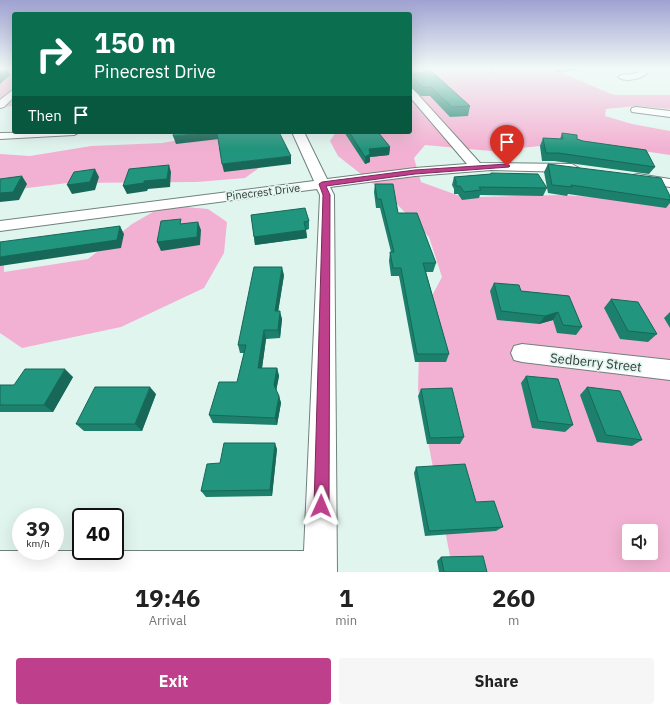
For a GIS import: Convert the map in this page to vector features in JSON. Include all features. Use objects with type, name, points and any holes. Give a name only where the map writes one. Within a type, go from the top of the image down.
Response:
[{"type":"street","points":[[0,105],[10,96]]},
{"type":"street","points":[[414,96],[477,167]]},
{"type":"street","points":[[636,110],[670,114]]},
{"type":"street","points":[[0,136],[37,134]]},
{"type":"street","points":[[0,568],[320,570],[327,195],[299,134]]},
{"type":"street","name":"Pinecrest Drive","points":[[0,226],[415,172],[477,167],[554,166],[586,170]]},
{"type":"street","points":[[624,176],[670,183]]},
{"type":"street","name":"Sedberry Street","points":[[522,353],[670,370]]},
{"type":"shaded area","points":[[0,96],[12,96],[12,106],[0,107]]},
{"type":"shaded area","points":[[412,96],[670,96],[670,109],[636,106],[606,109],[605,116],[632,124],[670,131],[670,155],[596,144],[560,144],[491,151],[425,145],[414,158],[421,182],[457,195],[480,197],[559,195],[670,201],[670,572],[453,572],[418,389],[420,318],[442,277],[429,237],[390,197],[338,156],[330,141],[335,134],[412,134]]},
{"type":"shaded area","points":[[214,134],[263,165],[245,178],[197,182],[67,183],[12,190],[0,186],[0,154],[30,156],[91,146],[162,143]]},
{"type":"shaded area","points":[[165,205],[208,209],[227,222],[224,253],[204,288],[121,327],[22,348],[0,333],[0,246],[4,245],[4,272],[88,259],[132,224]]},
{"type":"building","points":[[440,96],[459,96],[470,106],[452,107]]},
{"type":"building","points":[[562,133],[577,135],[577,139],[583,141],[646,150],[655,167],[558,153],[546,153],[543,138],[563,139]]},
{"type":"building","points":[[174,134],[195,134],[173,136]]},
{"type":"building","points":[[217,134],[280,134],[291,156],[222,164]]},
{"type":"building","points":[[350,134],[380,134],[390,147],[369,149],[370,154],[365,157]]},
{"type":"building","points":[[548,164],[661,178],[670,196],[670,200],[571,185],[572,187],[552,185]]},
{"type":"building","points":[[169,165],[167,179],[144,181],[144,183],[123,186],[129,169]]},
{"type":"building","points":[[95,169],[90,182],[67,185],[74,172]]},
{"type":"building","points":[[491,173],[538,174],[547,188],[479,187],[481,190],[464,192],[460,186],[456,186],[454,177]]},
{"type":"building","points":[[22,176],[13,192],[0,193],[0,179]]},
{"type":"building","points":[[375,184],[393,184],[398,213],[417,213],[436,263],[423,263],[449,354],[417,354],[401,268],[393,268],[390,252],[394,252],[381,199],[377,199]]},
{"type":"building","points":[[305,208],[309,221],[304,222],[306,230],[254,237],[251,215]]},
{"type":"building","points":[[181,219],[180,224],[198,222],[197,237],[157,242],[161,221]]},
{"type":"building","points":[[120,226],[117,240],[0,257],[0,242]]},
{"type":"building","points":[[254,267],[282,267],[275,311],[280,311],[278,330],[264,330],[258,368],[277,368],[274,385],[279,396],[275,418],[209,415],[219,382],[237,382],[246,345],[238,345]]},
{"type":"building","points":[[494,283],[519,285],[521,291],[569,296],[582,327],[563,325],[558,312],[545,316],[501,311]]},
{"type":"building","points":[[611,299],[638,302],[657,334],[628,331]]},
{"type":"building","points":[[25,369],[65,369],[44,405],[0,405],[0,385],[14,385]]},
{"type":"building","points":[[526,376],[558,379],[573,425],[538,421]]},
{"type":"building","points":[[95,387],[150,387],[135,424],[76,424]]},
{"type":"building","points":[[587,387],[620,391],[642,440],[606,435]]},
{"type":"building","points":[[452,388],[464,437],[430,438],[421,389]]},
{"type":"building","points":[[224,443],[275,443],[270,490],[201,491],[207,464],[220,463]]},
{"type":"building","points":[[465,464],[476,502],[494,501],[503,527],[429,531],[416,467]]},
{"type":"building","points":[[483,556],[487,572],[444,572],[441,557]]},
{"type":"route","points":[[321,506],[327,195],[322,184],[453,168],[507,166]]}]
